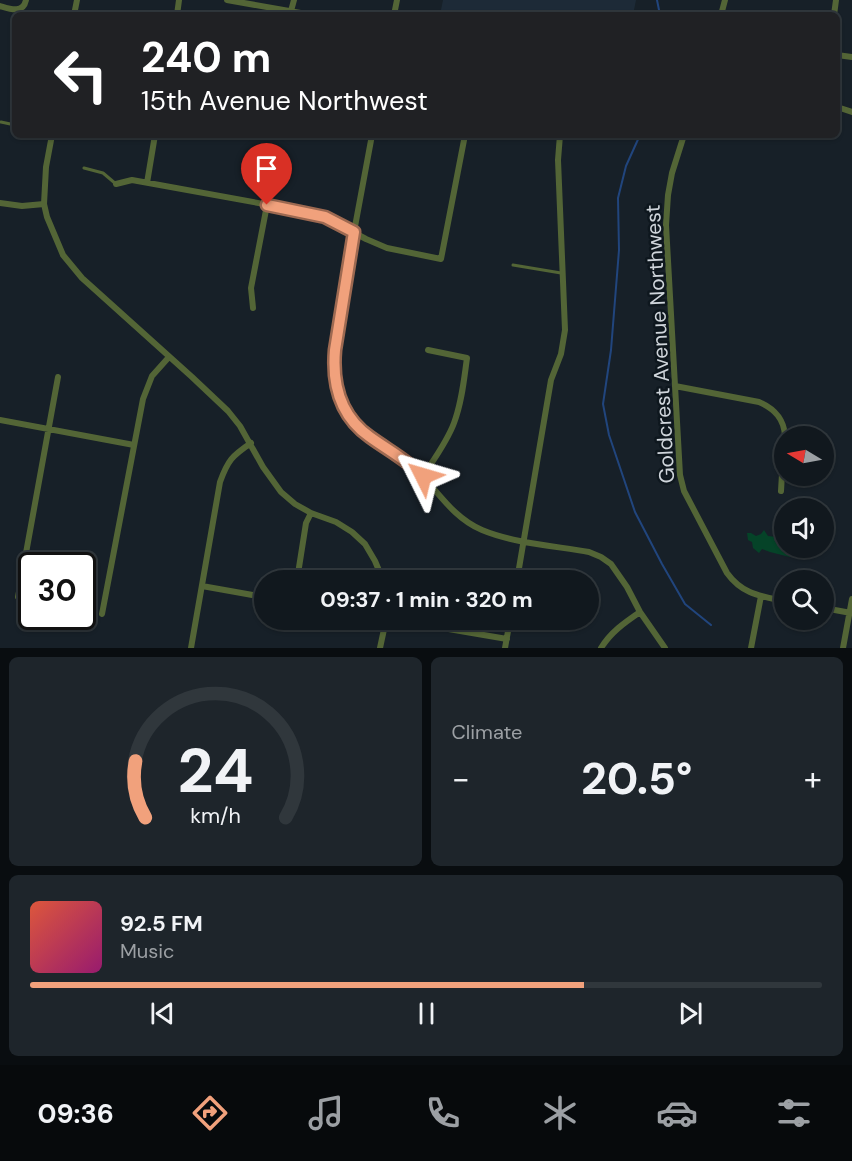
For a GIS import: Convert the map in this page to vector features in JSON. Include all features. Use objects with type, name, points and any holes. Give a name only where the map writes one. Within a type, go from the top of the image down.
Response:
[{"type":"street","points":[[0,6],[22,9],[26,0]]},
{"type":"street","points":[[227,0],[296,12]]},
{"type":"street","points":[[291,11],[294,0]]},
{"type":"street","points":[[51,138],[46,167],[44,204],[63,255],[82,278],[228,411],[240,426],[263,467],[281,492],[295,504],[311,513],[336,522],[352,532],[365,544],[379,570]]},
{"type":"street","points":[[147,183],[154,138]]},
{"type":"street","points":[[371,138],[333,368],[334,382],[347,413],[369,437],[412,464],[451,509],[468,523],[502,537],[589,552],[602,557],[611,564],[627,586],[640,612],[665,648]]},
{"type":"street","points":[[116,184],[132,180],[325,217],[387,248],[441,258],[464,138]]},
{"type":"street","points":[[519,570],[551,380],[563,344],[565,330],[558,160],[560,138]]},
{"type":"street","name":"Goldcrest Avenue Northwest","points":[[683,138],[672,173],[666,225],[680,475],[684,491],[726,573],[734,583],[747,591],[774,599]]},
{"type":"street","points":[[0,203],[22,206],[44,204]]},
{"type":"street","points":[[253,308],[251,288],[267,205]]},
{"type":"street","points":[[423,476],[450,433],[467,357],[428,350]]},
{"type":"street","points":[[102,614],[143,399],[152,376],[169,357]]},
{"type":"street","points":[[26,552],[58,378]]},
{"type":"street","points":[[675,386],[759,402],[776,413],[783,426]]},
{"type":"street","points":[[0,420],[134,445]]},
{"type":"street","points":[[191,648],[220,482],[233,456],[250,443]]},
{"type":"street","points":[[781,486],[781,490]]},
{"type":"street","points":[[299,570],[306,523],[311,513]]},
{"type":"street","points":[[202,586],[254,595]]},
{"type":"street","points":[[751,648],[761,597]]},
{"type":"street","points":[[843,648],[852,599]]},
{"type":"street","points":[[834,610],[851,613]]},
{"type":"street","points":[[601,648],[618,626],[640,612]]},
{"type":"street","points":[[380,648],[384,630]]},
{"type":"street","points":[[454,630],[507,639]]},
{"type":"street","points":[[505,648],[508,630]]},
{"type":"lane","points":[[84,168],[103,173],[116,184]]},
{"type":"lane","points":[[513,266],[563,273]]},
{"type":"shaded area","points":[[443,0],[636,0],[634,12],[441,12]]},
{"type":"green space","points":[[764,530],[768,536],[774,537],[774,553],[762,549],[759,553],[753,548],[747,533],[756,536]]},
{"type":"waterway","points":[[657,0],[659,12]]},
{"type":"waterway","points":[[639,138],[626,166],[618,198],[619,250],[611,350],[603,404],[609,435],[635,512],[685,604],[711,625]]},
{"type":"route","points":[[267,205],[325,217],[354,232],[335,350],[334,382],[339,398],[356,425],[369,437],[412,464],[423,476]]}]
